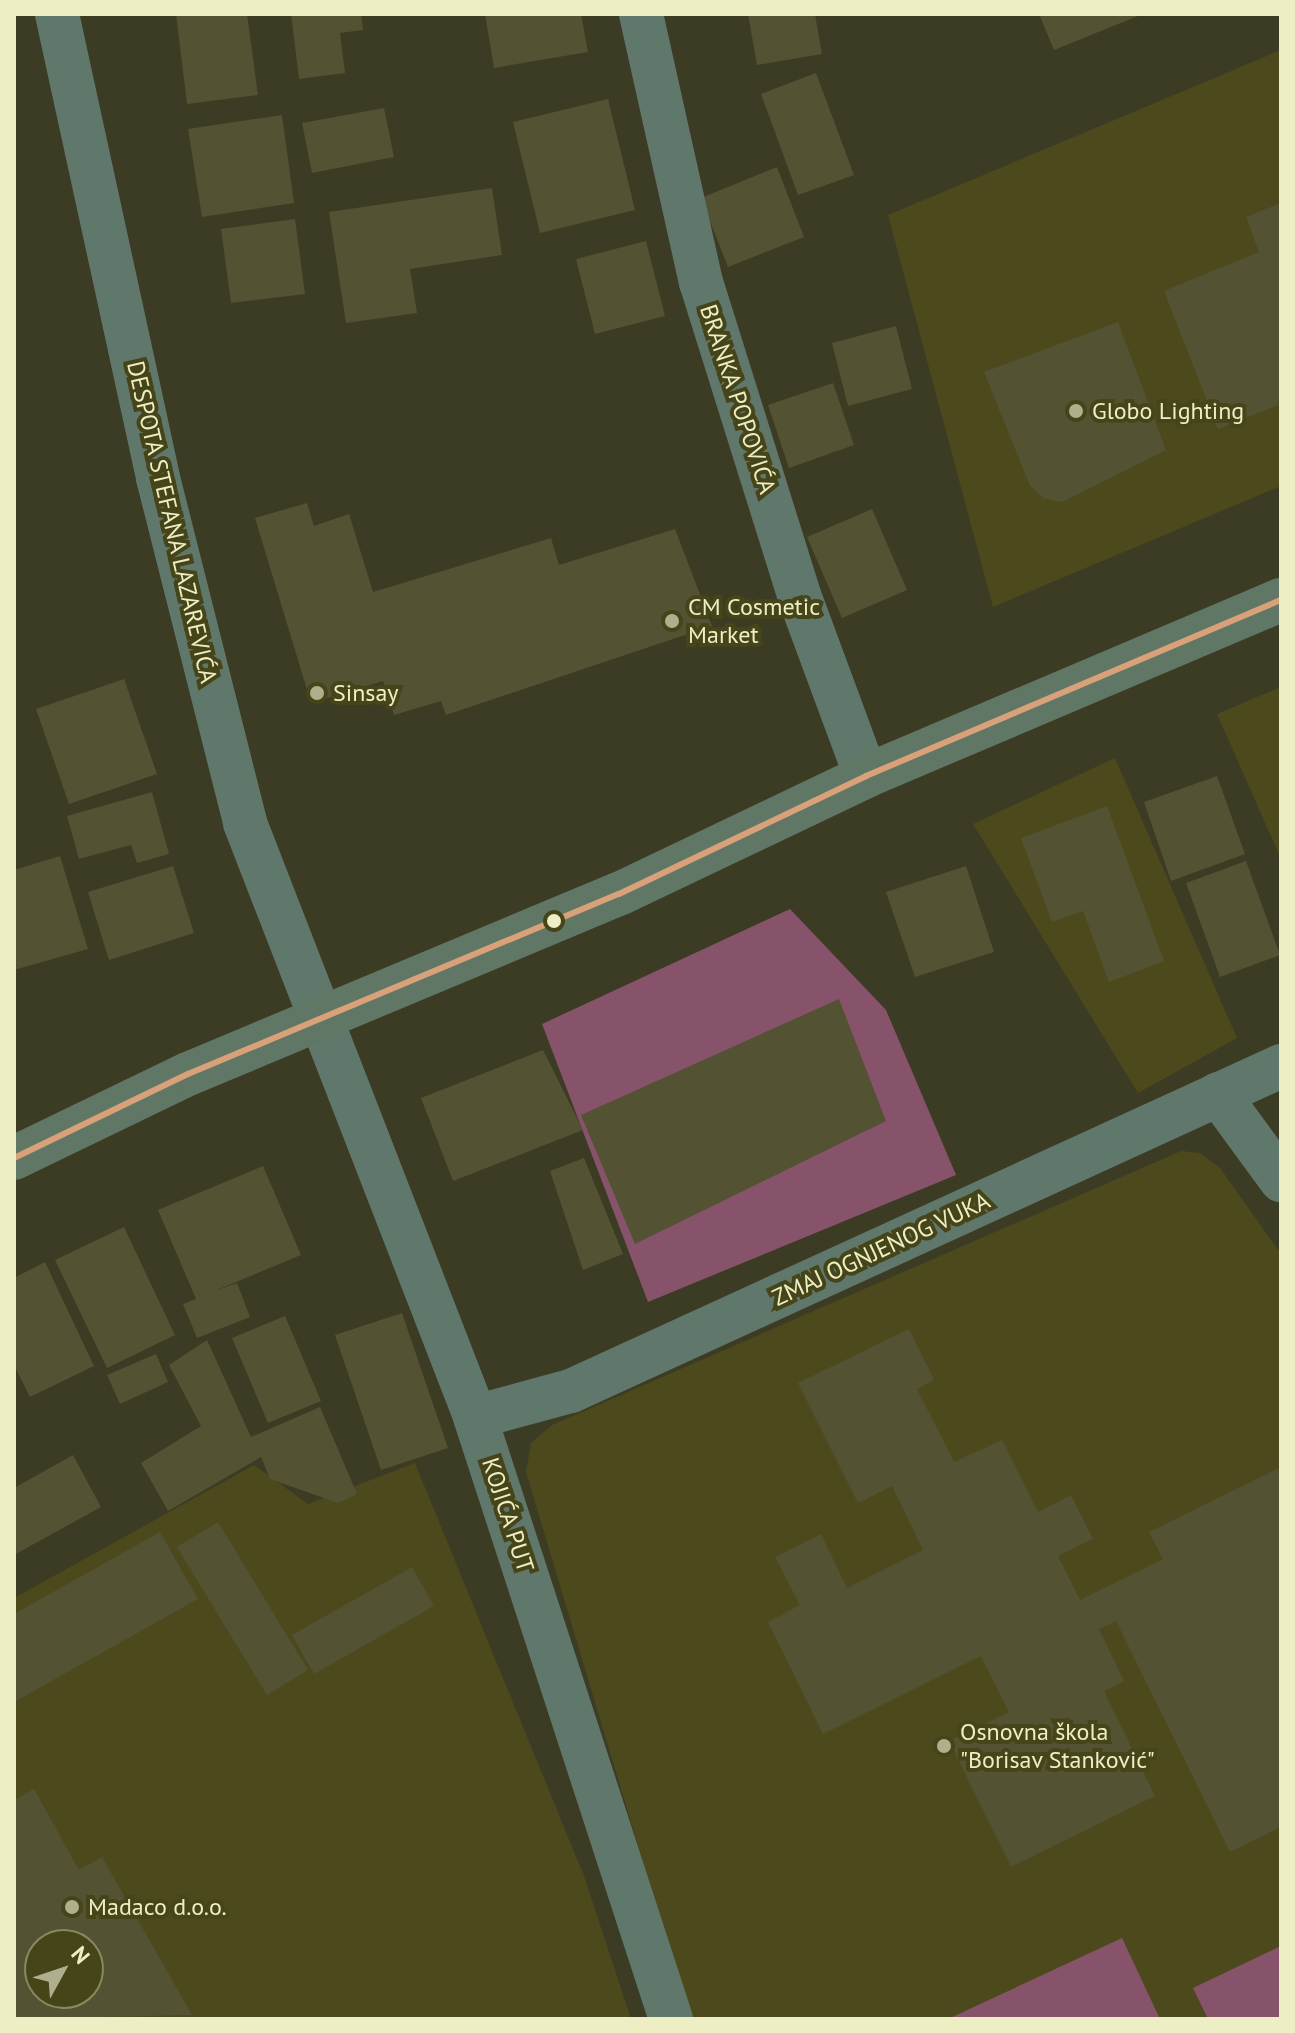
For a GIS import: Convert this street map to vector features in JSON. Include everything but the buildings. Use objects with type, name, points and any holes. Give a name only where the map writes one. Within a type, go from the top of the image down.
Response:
[{"type":"main road","points":[[14,1158],[321,1019],[619,894],[866,776],[1281,600]]},
{"type":"street","name":"DESPOTA STEFANA LAZAREVIĆA","points":[[57,14],[158,478],[245,823],[321,1019]]},
{"type":"street","name":"BRANKA POPOVIĆA","points":[[641,14],[701,282],[799,595],[866,776]]},
{"type":"street","name":"KOJIĆA PUT","points":[[321,1019],[475,1417],[671,2019]]},
{"type":"street","name":"ZMAJ OGNJENOG VUKA","points":[[475,1417],[571,1391],[1281,1066]]},
{"type":"street","points":[[1218,1094],[1281,1180]]},
{"type":"shaded area","points":[[1281,50],[1281,486],[993,607],[888,215]]},
{"type":"shaded area","points":[[1281,687],[1281,859],[1217,714]]},
{"type":"shaded area","points":[[1115,758],[1237,1038],[1138,1093],[973,824]]},
{"type":"shaded area","points":[[790,909],[886,1010],[956,1175],[648,1302],[542,1024]]},
{"type":"shaded area","name":"Osnovna škola \"Borisav Stanković\"","points":[[1181,1151],[1200,1153],[1220,1168],[1281,1254],[1281,2019],[690,2019],[526,1472],[531,1443],[552,1425]]},
{"type":"shaded area","points":[[415,1463],[584,1876],[631,2019],[14,2019],[14,1598],[254,1465],[308,1504]]},
{"type":"shaded area","points":[[1122,1938],[1160,2019],[948,2019]]},
{"type":"shaded area","points":[[1281,1946],[1281,2019],[1208,2019],[1193,1988]]},
{"type":"transit line","points":[[14,1158],[188,1074],[619,894],[866,776],[1281,600]]},
{"type":"place","name":"Globo Lighting","points":[[1076,411]]},
{"type":"place","name":"CM Cosmetic Market","points":[[672,621]]},
{"type":"place","name":"Sinsay","points":[[317,693]]},
{"type":"place","name":"Osnovna škola \"Borisav Stanković\"","points":[[944,1746]]},
{"type":"place","name":"Madaco d.o.o.","points":[[72,1907]]}]
